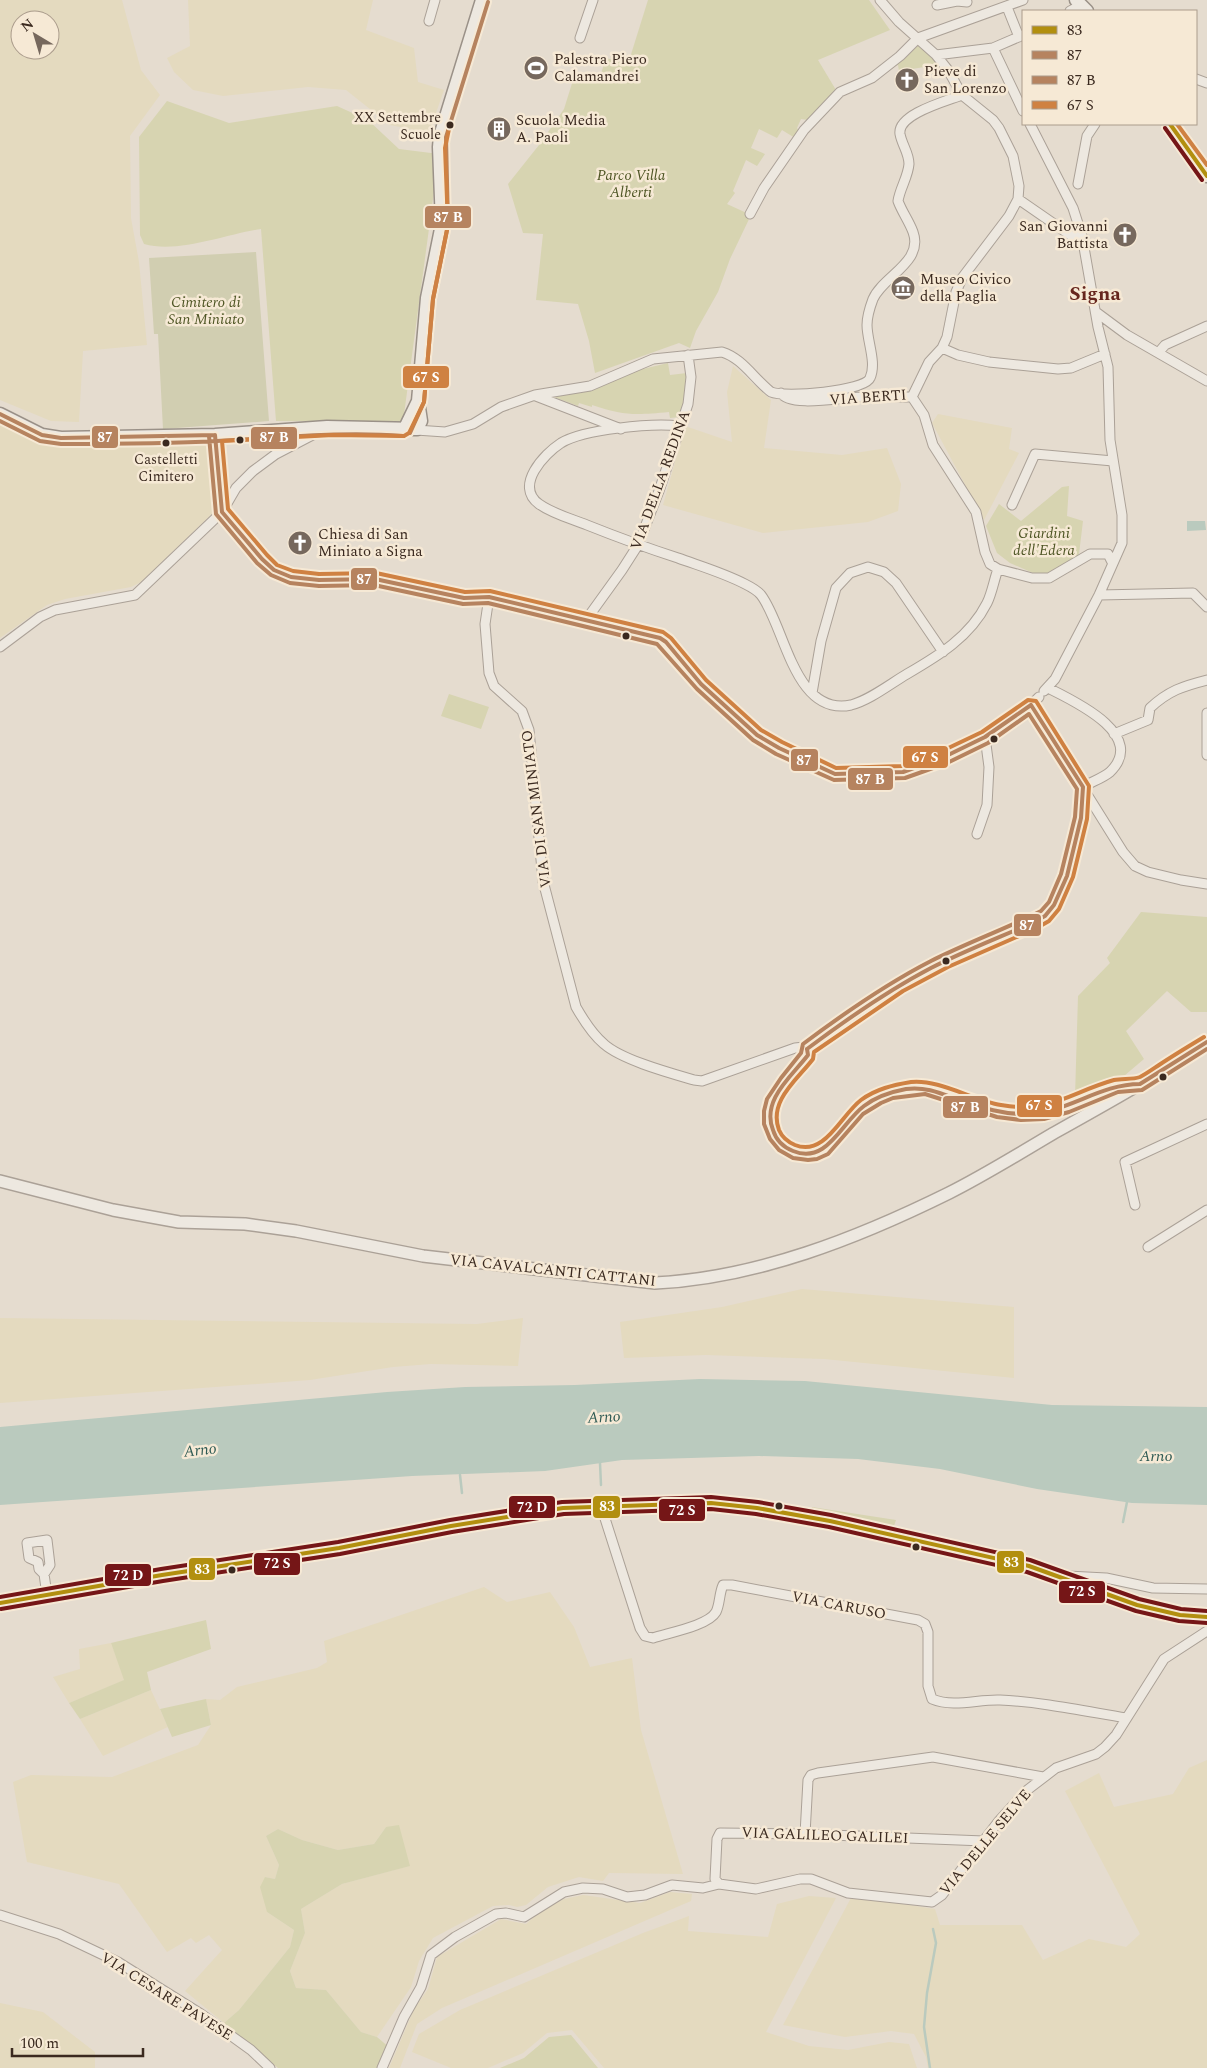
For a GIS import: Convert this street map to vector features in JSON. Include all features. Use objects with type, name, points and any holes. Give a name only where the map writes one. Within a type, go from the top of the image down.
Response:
[{"type":"main road","points":[[0,414],[42,435],[61,438],[215,435],[369,427],[410,430],[418,401],[427,298],[442,224],[440,136],[482,0]]},
{"type":"main road","points":[[1171,125],[1207,176]]},
{"type":"main road","points":[[0,1602],[338,1548],[451,1526],[563,1508],[712,1504],[757,1508],[830,1521],[1020,1563],[1138,1605],[1180,1615],[1207,1617]]},
{"type":"street","points":[[429,21],[435,0]]},
{"type":"street","points":[[580,38],[593,0]]},
{"type":"street","points":[[880,0],[899,22],[936,55],[948,70],[962,95],[993,120],[1002,133],[1013,156],[1019,186],[1018,199],[1073,236],[1082,236]]},
{"type":"street","points":[[750,214],[757,199],[804,130],[840,92],[872,78],[900,56],[918,38],[1023,0]]},
{"type":"street","points":[[936,5],[967,1],[969,20]]},
{"type":"street","points":[[936,55],[994,48],[1021,36],[1007,7]]},
{"type":"street","points":[[994,48],[1022,109]]},
{"type":"street","points":[[781,393],[802,394],[848,389],[870,379],[871,358],[867,323],[870,308],[877,290],[910,260],[915,243],[914,233],[898,201],[909,162],[907,150],[900,134],[901,128],[904,121],[912,115],[962,95]]},
{"type":"street","points":[[215,435],[222,512],[262,559],[274,570],[291,577],[319,580],[375,580],[464,598],[489,597],[660,638],[666,642],[701,684],[757,735],[778,748],[835,774],[903,772],[944,757],[985,737],[1031,705],[1055,679],[1099,595],[1122,543],[1122,515],[1110,440],[1108,367],[1082,236],[1072,208],[1030,125]]},
{"type":"street","points":[[1078,184],[1087,136],[1093,125]]},
{"type":"street","name":"VIA BERTI","points":[[410,430],[445,432],[473,424],[501,407],[535,396],[590,386],[653,359],[722,352],[731,355],[772,392],[781,393],[783,397],[789,399],[802,401],[860,396],[912,398],[929,362],[942,348],[947,337],[956,292],[962,278],[1009,216],[1018,199]]},
{"type":"street","points":[[1096,312],[1127,335],[1207,380]]},
{"type":"street","points":[[1159,352],[1165,345],[1207,326]]},
{"type":"street","points":[[942,348],[958,355],[989,362],[1058,369],[1071,368],[1105,354]]},
{"type":"street","name":"VIA DELLA REDINA","points":[[586,620],[638,545],[659,491],[679,426],[688,404],[691,377],[688,355]]},
{"type":"street","points":[[535,396],[622,429]]},
{"type":"street","points":[[912,398],[924,415],[933,445],[976,512],[985,552],[990,564],[998,569],[1032,578],[1049,578],[1090,554],[1108,554],[1112,562]]},
{"type":"street","points":[[679,426],[622,429],[574,436],[560,444],[537,464],[530,479],[531,493],[538,504],[558,514],[638,545],[733,578],[755,589],[766,603],[800,678],[812,694],[826,703],[840,706],[852,705],[943,652],[970,630],[987,603],[998,569]]},
{"type":"street","points":[[0,647],[40,617],[55,610],[135,595],[222,512],[236,488],[253,471],[276,454],[327,428]]},
{"type":"street","points":[[1012,505],[1036,454],[1113,461]]},
{"type":"street","points":[[812,694],[821,641],[836,588],[850,573],[868,567],[884,572],[896,583],[943,652]]},
{"type":"street","points":[[1099,595],[1193,593],[1207,607]]},
{"type":"street","name":"VIA DI SAN MINIATO","points":[[489,597],[485,624],[489,673],[494,686],[522,711],[529,730],[543,881],[576,1007],[586,1024],[605,1045],[623,1055],[694,1080],[702,1081],[795,1048],[804,1046],[807,1049]]},
{"type":"street","points":[[1114,734],[1148,720],[1150,708],[1172,691],[1179,687],[1207,680]]},
{"type":"street","points":[[1044,692],[1096,715],[1114,734],[1122,750],[1122,754],[1109,772],[1083,787]]},
{"type":"street","points":[[1031,705],[1123,852],[1135,866],[1166,877],[1207,884]]},
{"type":"street","points":[[1207,714],[1207,755]]},
{"type":"street","points":[[977,834],[987,805],[989,767],[985,737]]},
{"type":"street","points":[[1083,787],[1082,818],[1067,876],[1054,905],[1045,916],[933,967],[857,1012],[807,1049],[808,1055],[772,1101],[769,1113],[770,1126],[775,1137],[784,1146],[796,1152],[808,1154],[821,1151],[862,1108],[875,1098],[889,1093],[928,1088],[977,1106],[1010,1114],[1043,1113],[1122,1085],[1140,1084]]},
{"type":"street","name":"VIA CAVALCANTI CATTANI","points":[[0,1180],[112,1210],[179,1222],[246,1224],[296,1231],[423,1256],[655,1283],[691,1281],[764,1264],[821,1247],[876,1227],[951,1192],[1140,1084],[1207,1042]]},
{"type":"street","points":[[1135,1205],[1125,1162],[1207,1124]]},
{"type":"street","points":[[1148,1247],[1207,1210]]},
{"type":"street","name":"VIA CARUSO","points":[[601,1506],[640,1628],[645,1636],[653,1638],[707,1620],[715,1614],[723,1585],[732,1585],[918,1620],[925,1624],[928,1632],[928,1686],[932,1699],[943,1704],[998,1700],[1025,1702],[1126,1718]]},
{"type":"street","points":[[44,1574],[47,1594]]},
{"type":"street","points":[[1060,1576],[1106,1578],[1153,1588],[1207,1589]]},
{"type":"street","name":"VIA DELLE SELVE","points":[[382,2068],[404,2017],[421,1987],[431,1955],[455,1937],[496,1914],[506,1913],[524,1917],[564,1892],[583,1888],[603,1890],[627,1898],[645,1895],[672,1885],[703,1888],[719,1884],[756,1889],[800,1879],[811,1879],[848,1892],[932,1902],[942,1895],[1013,1804],[1043,1777],[1065,1764],[1096,1754],[1116,1734],[1164,1659],[1207,1631]]},
{"type":"street","points":[[806,1834],[808,1780],[811,1775],[818,1773],[933,1757],[1043,1777]]},
{"type":"street","name":"VIA GALILEO GALILEI","points":[[719,1884],[715,1879],[717,1839],[720,1833],[806,1834],[984,1841]]},
{"type":"street","name":"VIA CESARE PAVESE","points":[[0,1916],[59,1934],[118,1962],[201,2014],[251,2050],[270,2068]]},
{"type":"shaded area","points":[[0,0],[122,0],[141,70],[160,95],[130,136],[131,218],[139,262],[147,345],[83,351],[79,422],[51,421],[0,400]]},
{"type":"shaded area","points":[[188,0],[373,0],[366,30],[414,48],[418,82],[444,90],[429,133],[390,125],[346,90],[308,87],[223,96],[193,90],[174,72],[167,58],[190,46]]},
{"type":"shaded area","points":[[733,366],[771,400],[764,448],[842,455],[887,448],[901,484],[898,511],[868,522],[763,533],[663,505],[685,426],[732,442],[727,392]]},
{"type":"shaded area","points":[[938,414],[1012,428],[1009,449],[1019,453],[984,520],[932,423]]},
{"type":"shaded area","points":[[0,422],[28,436],[57,444],[210,443],[217,509],[141,582],[131,587],[65,599],[47,605],[0,638]]},
{"type":"shaded area","points":[[802,1289],[1014,1307],[1014,1378],[824,1359],[706,1355],[624,1358],[620,1322],[722,1307]]},
{"type":"shaded area","points":[[0,1318],[477,1324],[523,1318],[518,1366],[431,1364],[393,1367],[310,1380],[0,1403]]},
{"type":"shaded area","points":[[484,1587],[507,1602],[550,1592],[574,1627],[590,1667],[632,1658],[641,1730],[683,1874],[609,1873],[603,1881],[579,1877],[548,1887],[526,1905],[517,1907],[509,1905],[493,1906],[433,1938],[419,1961],[411,1987],[377,2037],[361,2032],[326,1990],[296,1988],[290,1971],[305,1933],[301,1909],[342,1884],[409,1866],[386,1827],[374,1844],[338,1850],[302,1840],[278,1829],[266,1836],[279,1865],[275,1879],[265,1877],[267,1912],[294,1930],[290,1947],[239,2010],[224,2023],[185,1991],[222,1950],[209,1935],[196,1943],[191,1938],[167,1952],[119,1884],[27,1862],[13,1782],[31,1775],[112,1777],[198,1745],[211,1725],[206,1699],[220,1700],[237,1687],[317,1668],[327,1662],[324,1641]]},
{"type":"shaded area","points":[[111,1643],[125,1680],[69,1703],[53,1677],[80,1669],[79,1649]]},
{"type":"shaded area","points":[[151,1690],[168,1727],[103,1756],[80,1719]]},
{"type":"shaded area","points":[[1207,1760],[1207,2068],[928,2068],[926,2057],[914,2034],[891,2031],[845,2037],[783,2025],[852,1896],[935,1909],[940,1925],[1022,1925],[1043,1960],[1089,1939],[1126,1947],[1140,1934],[1065,1791],[1099,1773],[1114,1807],[1173,1794],[1189,1768]]},
{"type":"shaded area","points":[[670,1892],[692,1894],[691,1901],[442,2008],[417,2024],[400,2068],[389,2068],[414,2009],[428,1989],[437,1957],[501,1919],[526,1924],[541,1911],[564,1899],[583,1895],[640,1903]]},
{"type":"shaded area","points":[[809,1896],[836,1898],[766,2032],[809,2046],[848,2050],[889,2042],[909,2044],[917,2068],[604,2068],[572,2030],[547,2033],[523,2053],[488,2068],[451,2068],[412,2052],[419,2034],[460,2010],[643,1933],[689,1916],[688,1931],[768,1937],[777,1904]]},
{"type":"shaded area","points":[[0,2003],[43,2012],[95,2052],[95,2068],[0,2068]]},
{"type":"green space","name":"Parco Villa Alberti","points":[[648,0],[869,0],[890,30],[818,60],[836,90],[808,120],[801,119],[797,128],[799,131],[795,138],[782,130],[777,138],[759,129],[751,148],[765,154],[757,166],[746,160],[733,191],[735,193],[727,204],[751,215],[730,259],[718,292],[696,331],[690,348],[679,343],[595,373],[589,341],[578,304],[536,300],[543,234],[523,233],[508,184],[539,145],[564,109],[574,77],[598,83],[606,58],[628,64]]},
{"type":"green space","points":[[916,44],[929,51],[944,71],[932,74],[931,66],[899,71],[898,65],[888,69]]},
{"type":"green space","points":[[167,101],[229,123],[337,106],[368,120],[399,149],[439,154],[403,422],[276,421],[261,229],[172,247],[144,244],[140,235],[139,137]]},
{"type":"green space","name":"Cimitero di San Miniato","points":[[256,252],[269,421],[163,429],[158,334],[154,334],[149,258]]},
{"type":"green space","points":[[668,363],[670,375],[687,373],[684,407],[680,417],[670,418],[669,412],[630,414],[579,403],[578,406],[554,397],[626,373]]},
{"type":"green space","name":"Giardini dell'Edera","points":[[1069,486],[1067,516],[1083,521],[1079,554],[1051,574],[1033,573],[1010,563],[997,553],[986,526],[999,504],[1021,521],[1062,487]]},
{"type":"green space","points":[[449,694],[489,707],[481,729],[441,716]]},
{"type":"green space","points":[[1141,912],[1207,917],[1207,1012],[1191,1012],[1167,991],[1126,1031],[1144,1059],[1124,1076],[1075,1097],[1078,996],[1110,963],[1107,958]]},
{"type":"green space","points":[[812,1507],[896,1520],[892,1532],[810,1513]]},
{"type":"green space","points":[[206,1620],[211,1649],[147,1672],[151,1690],[80,1719],[69,1703],[124,1680],[111,1643]]},
{"type":"green space","points":[[206,1699],[211,1725],[172,1737],[160,1709]]},
{"type":"green space","points":[[399,1825],[410,1866],[342,1884],[301,1909],[305,1933],[290,1971],[296,1988],[326,1990],[361,2032],[377,2037],[390,2048],[382,2068],[278,2068],[224,2023],[239,2010],[290,1947],[294,1930],[267,1912],[260,1887],[265,1877],[275,1879],[279,1865],[266,1836],[278,1829],[302,1840],[338,1850],[374,1844],[386,1827]]},
{"type":"green space","points":[[571,2035],[598,2068],[500,2068],[524,2058],[549,2037]]},
{"type":"water","points":[[1187,521],[1205,521],[1206,530],[1187,531]]},
{"type":"water","name":"Arno","points":[[700,1379],[805,1381],[1052,1405],[1207,1407],[1207,1505],[1132,1503],[1037,1489],[940,1469],[858,1459],[759,1456],[622,1460],[545,1471],[412,1476],[0,1505],[0,1427],[387,1392],[465,1387],[575,1385]]},
{"type":"waterway","points":[[600,1463],[601,1485]]},
{"type":"waterway","points":[[460,1475],[462,1493]]},
{"type":"waterway","points":[[1123,1522],[1127,1502]]},
{"type":"waterway","points":[[930,2068],[924,2027],[927,1993],[936,1943],[933,1929]]},
{"type":"transit line","points":[[410,433],[424,402],[433,299],[448,225],[446,137],[488,2]]},
{"type":"transit line","points":[[450,124],[445,148],[448,225],[433,299],[424,402],[409,433],[404,436],[333,435],[222,441],[228,509],[277,565],[293,571],[319,574],[376,573],[465,592],[490,591],[663,632],[671,638],[706,680],[761,730],[836,768],[902,766],[942,751],[982,732],[1028,700],[1036,701],[1089,786],[1087,819],[1073,877],[1059,909],[1049,921],[1035,929],[948,967],[903,991],[814,1052],[813,1059],[786,1091],[778,1109],[779,1130],[792,1144],[806,1147],[824,1140],[861,1100],[891,1086],[922,1082],[1001,1105],[1033,1107],[1060,1100],[1114,1080],[1140,1077],[1204,1037]]},
{"type":"transit line","name":"83","points":[[1171,125],[1207,176]]},
{"type":"transit line","points":[[1178,125],[1207,165]]},
{"type":"transit line","points":[[1165,128],[1202,180]]},
{"type":"transit line","name":"87","points":[[0,414],[42,435],[61,438],[215,435]]},
{"type":"transit line","points":[[0,421],[40,441],[61,444],[178,443],[334,435],[403,436]]},
{"type":"transit line","name":"87","points":[[215,435],[222,512],[262,559],[274,570],[291,577],[319,580],[375,579],[464,598],[489,597],[660,638],[666,642],[701,684],[757,735],[779,748],[835,774],[903,772],[944,757],[985,737],[1031,705]]},
{"type":"transit line","points":[[209,436],[216,514],[257,563],[271,575],[290,583],[319,586],[374,585],[463,604],[488,603],[657,644],[697,689],[753,740],[776,754],[834,780],[905,778],[947,763],[988,743],[1029,714],[1077,789],[1075,817],[1061,874],[1049,902],[1041,911],[943,955],[898,979],[803,1044],[801,1053],[767,1099],[764,1111],[764,1124],[770,1139],[779,1150],[793,1158],[817,1159],[828,1154],[863,1114],[881,1103],[893,1098],[925,1094],[997,1117],[1021,1120],[1044,1119],[1069,1112],[1118,1092],[1142,1090],[1207,1049]]},
{"type":"transit line","name":"87","points":[[807,1049],[852,1016],[899,986],[968,950],[1032,923],[1045,916],[1054,905],[1067,876],[1081,818],[1083,787],[1031,705]]},
{"type":"transit line","name":"87","points":[[1140,1084],[1207,1042]]},
{"type":"transit line","name":"87","points":[[807,1049],[808,1055],[780,1089],[771,1109],[770,1119],[774,1134],[780,1143],[793,1151],[805,1154],[815,1152],[833,1140],[864,1106],[884,1095],[900,1090],[914,1088],[929,1090],[986,1108],[1023,1114],[1053,1110],[1110,1089],[1140,1084]]},
{"type":"transit line","points":[[0,1597],[161,1569],[338,1542],[450,1520],[562,1502],[711,1497],[758,1502],[831,1515],[1030,1560],[1139,1599],[1181,1609],[1207,1611]]},
{"type":"transit line","name":"83","points":[[0,1603],[162,1575],[339,1548],[451,1526],[563,1508],[711,1503],[757,1508],[830,1521],[1029,1566],[1137,1605],[1180,1615],[1207,1617]]},
{"type":"transit line","points":[[1,1609],[163,1581],[340,1554],[452,1532],[564,1514],[711,1509],[756,1514],[829,1527],[1027,1572],[1136,1611],[1179,1621],[1207,1623]]},
{"type":"place","name":"Palestra Piero Calamandrei","points":[[536,68]]},
{"type":"place","name":"Pieve di San Lorenzo","points":[[907,80]]},
{"type":"place","name":"XX Settembre Scuole","points":[[450,125]]},
{"type":"place","name":"Scuola Media A. Paoli","points":[[499,129]]},
{"type":"place","name":"San Giovanni Battista","points":[[1125,235]]},
{"type":"place","name":"Museo Civico della Paglia","points":[[903,288]]},
{"type":"place","name":"Castelletti Cimitero","points":[[166,443]]},
{"type":"place","name":"Chiesa di San Miniato a Signa","points":[[300,543]]},
{"type":"district","name":"Signa","points":[[1095,293]]}]
